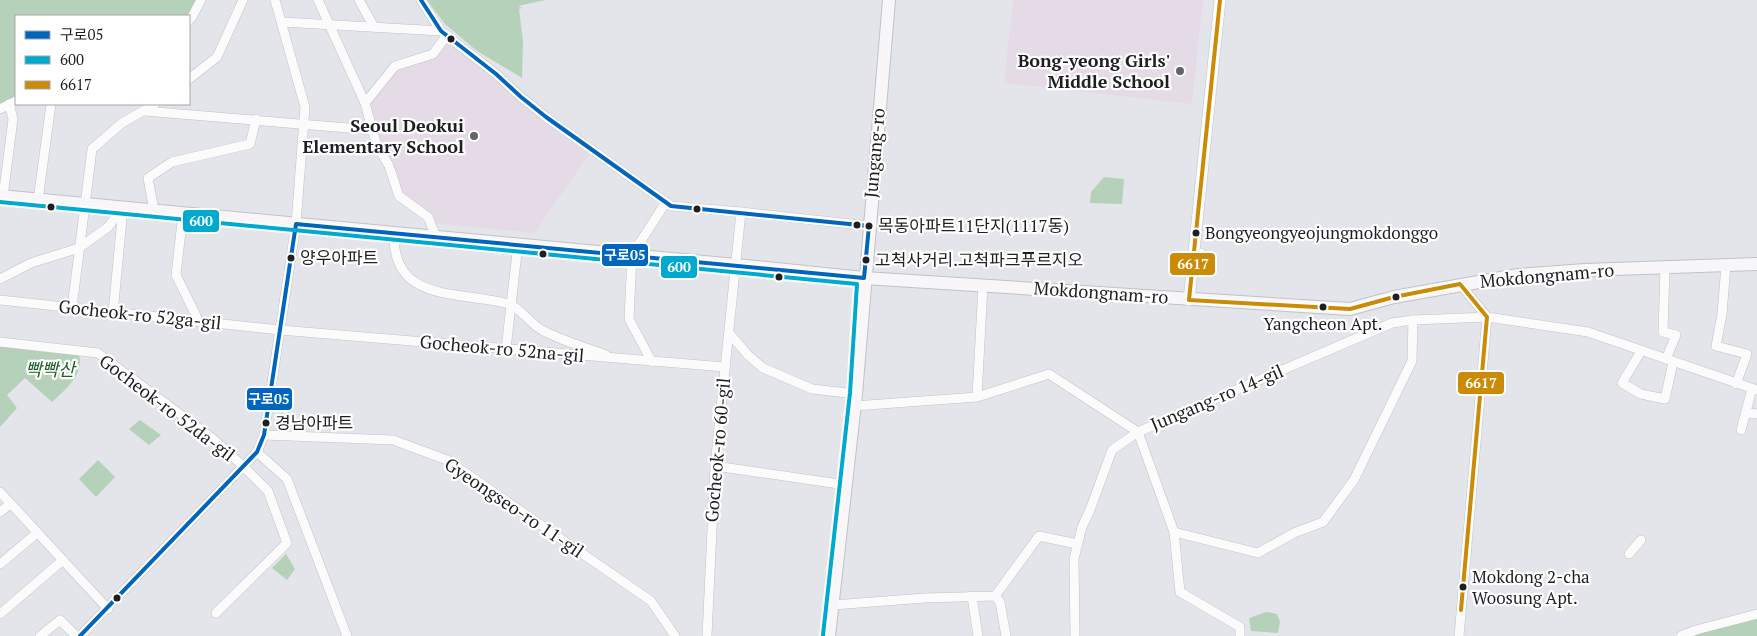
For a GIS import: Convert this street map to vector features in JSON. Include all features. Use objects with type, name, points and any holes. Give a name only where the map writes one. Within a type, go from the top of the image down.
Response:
[{"type":"main road","name":"Jungang-ro","points":[[829,636],[855,400],[889,0]]},
{"type":"main road","name":"Mokdongnam-ro","points":[[2,196],[864,278],[1350,309],[1394,297],[1518,275],[1585,270],[1757,264]]},
{"type":"street","points":[[190,19],[201,0]]},
{"type":"street","points":[[190,79],[217,57],[243,0]]},
{"type":"street","points":[[80,636],[108,609],[256,452],[264,435],[296,224],[305,107],[276,0]]},
{"type":"street","points":[[318,0],[365,103],[376,143],[389,166],[399,196],[428,217],[436,237]]},
{"type":"street","points":[[359,0],[374,27]]},
{"type":"street","points":[[421,0],[444,33],[496,74],[546,118],[671,206],[869,226]]},
{"type":"street","points":[[1189,300],[1220,0]]},
{"type":"street","points":[[282,22],[444,33]]},
{"type":"street","points":[[365,103],[395,66],[433,54],[444,33]]},
{"type":"street","points":[[0,109],[13,103],[13,118],[2,196]]},
{"type":"street","points":[[38,200],[51,105]]},
{"type":"street","points":[[72,308],[92,149],[122,123],[153,105]]},
{"type":"street","points":[[143,110],[372,130]]},
{"type":"street","points":[[154,210],[148,178],[172,162],[250,144],[256,120]]},
{"type":"street","points":[[652,362],[629,319],[632,255],[666,202]]},
{"type":"street","points":[[0,280],[31,263],[79,248],[108,227],[123,208]]},
{"type":"street","points":[[112,312],[123,208]]},
{"type":"street","name":"Gocheok-ro 60-gil","points":[[707,636],[714,466],[741,212]]},
{"type":"street","points":[[183,213],[176,276],[199,322]]},
{"type":"street","points":[[394,233],[394,250],[400,265],[408,277],[420,286],[434,291],[511,304],[541,330],[615,358]]},
{"type":"street","points":[[506,349],[518,244]]},
{"type":"street","points":[[1191,284],[1201,253]]},
{"type":"street","points":[[1726,265],[1722,314],[1716,346],[1747,354],[1736,384]]},
{"type":"street","points":[[1641,351],[1622,383],[1641,394],[1665,399],[1670,361],[1676,335],[1663,332],[1664,268]]},
{"type":"street","points":[[1459,636],[1487,317],[1460,284]]},
{"type":"street","points":[[977,397],[983,285]]},
{"type":"street","name":"Gocheok-ro 52ga-gil","points":[[0,300],[280,330]]},
{"type":"street","name":"Jungang-ro 14-gil","points":[[729,333],[748,355],[763,368],[812,389],[855,400],[977,397],[1049,374],[1138,432],[1392,323],[1413,320],[1487,317],[1588,332],[1754,390]]},
{"type":"street","points":[[1174,532],[1258,553],[1294,533],[1323,522],[1354,480],[1412,360],[1413,320]]},
{"type":"street","name":"Gocheok-ro 52na-gil","points":[[280,330],[725,367]]},
{"type":"street","name":"Gocheok-ro 52da-gil","points":[[0,342],[98,353],[212,438],[268,492],[287,543],[216,613]]},
{"type":"street","points":[[1741,430],[1754,390]]},
{"type":"street","points":[[1746,412],[1757,414]]},
{"type":"street","points":[[1075,636],[1074,559],[1082,527],[1112,450],[1138,432],[1174,532],[1180,592],[1240,627],[1240,636]]},
{"type":"street","name":"Gyeongseo-ro 11-gil","points":[[264,435],[393,440],[447,460],[651,601],[675,636]]},
{"type":"street","points":[[256,452],[287,479],[347,636]]},
{"type":"street","points":[[714,466],[846,485]]},
{"type":"street","points":[[0,492],[108,609]]},
{"type":"street","points":[[0,512],[10,504]]},
{"type":"street","points":[[0,564],[37,533]]},
{"type":"street","points":[[996,596],[1039,536],[1078,544]]},
{"type":"street","points":[[1629,554],[1641,540]]},
{"type":"street","points":[[0,614],[63,560]]},
{"type":"street","points":[[972,596],[978,636]]},
{"type":"street","points":[[833,605],[996,596]]},
{"type":"street","points":[[996,596],[1000,602],[1006,636]]},
{"type":"street","points":[[1681,636],[1696,630],[1757,614]]},
{"type":"street","points":[[40,636],[60,620],[76,636]]},
{"type":"shaded area","points":[[1013,0],[1203,0],[1192,101],[1190,104],[1004,83]]},
{"type":"shaded area","name":"Seoul Deokui Elementary School","points":[[447,35],[593,149],[534,233],[431,223],[399,196],[365,103],[395,66],[433,54]]},
{"type":"green space","points":[[0,0],[201,0],[190,15],[15,15],[15,102],[0,109]]},
{"type":"green space","points":[[427,0],[545,0],[518,6],[522,8],[519,9],[523,42],[522,78],[477,51],[445,24]]},
{"type":"green space","points":[[1104,177],[1124,179],[1122,204],[1090,203],[1091,192]]},
{"type":"green space","name":"빡빡산","points":[[0,342],[78,351],[80,359],[74,379],[52,402],[25,378],[7,395],[17,408],[0,427]]},
{"type":"green space","points":[[140,420],[161,435],[149,445],[129,429]]},
{"type":"green space","points":[[98,460],[115,477],[96,497],[79,479]]},
{"type":"green space","points":[[286,554],[295,569],[287,580],[272,568]]},
{"type":"green space","points":[[1266,612],[1277,614],[1280,622],[1278,633],[1251,631],[1249,618]]},
{"type":"green space","points":[[1757,614],[1757,636],[1681,636]]},
{"type":"transit line","name":"구로05","points":[[80,636],[257,452],[264,435],[296,224],[864,278],[869,226],[671,206],[521,97],[496,74],[441,31],[421,0]]},
{"type":"transit line","name":"6617","points":[[1220,0],[1189,300],[1350,309],[1394,297],[1460,284],[1487,317],[1461,610]]},
{"type":"transit line","name":"600","points":[[0,202],[857,284],[850,393],[823,635]]},
{"type":"place","name":"Bong-yeong Girls' Middle School","points":[[1180,71]]},
{"type":"place","name":"Seoul Deokui Elementary School","points":[[474,136]]},
{"type":"place","name":"목동아파트11단지(1117동)","points":[[869,226]]},
{"type":"place","name":"Bongyeongyeojungmokdonggo","points":[[1196,233]]},
{"type":"place","name":"양우아파트","points":[[291,258]]},
{"type":"place","name":"고척사거리.고척파크푸르지오","points":[[866,260]]},
{"type":"place","name":"Yangcheon Apt.","points":[[1323,307]]},
{"type":"place","name":"경남아파트","points":[[266,423]]},
{"type":"place","name":"Mokdong 2-cha Woosung Apt.","points":[[1463,587]]}]
